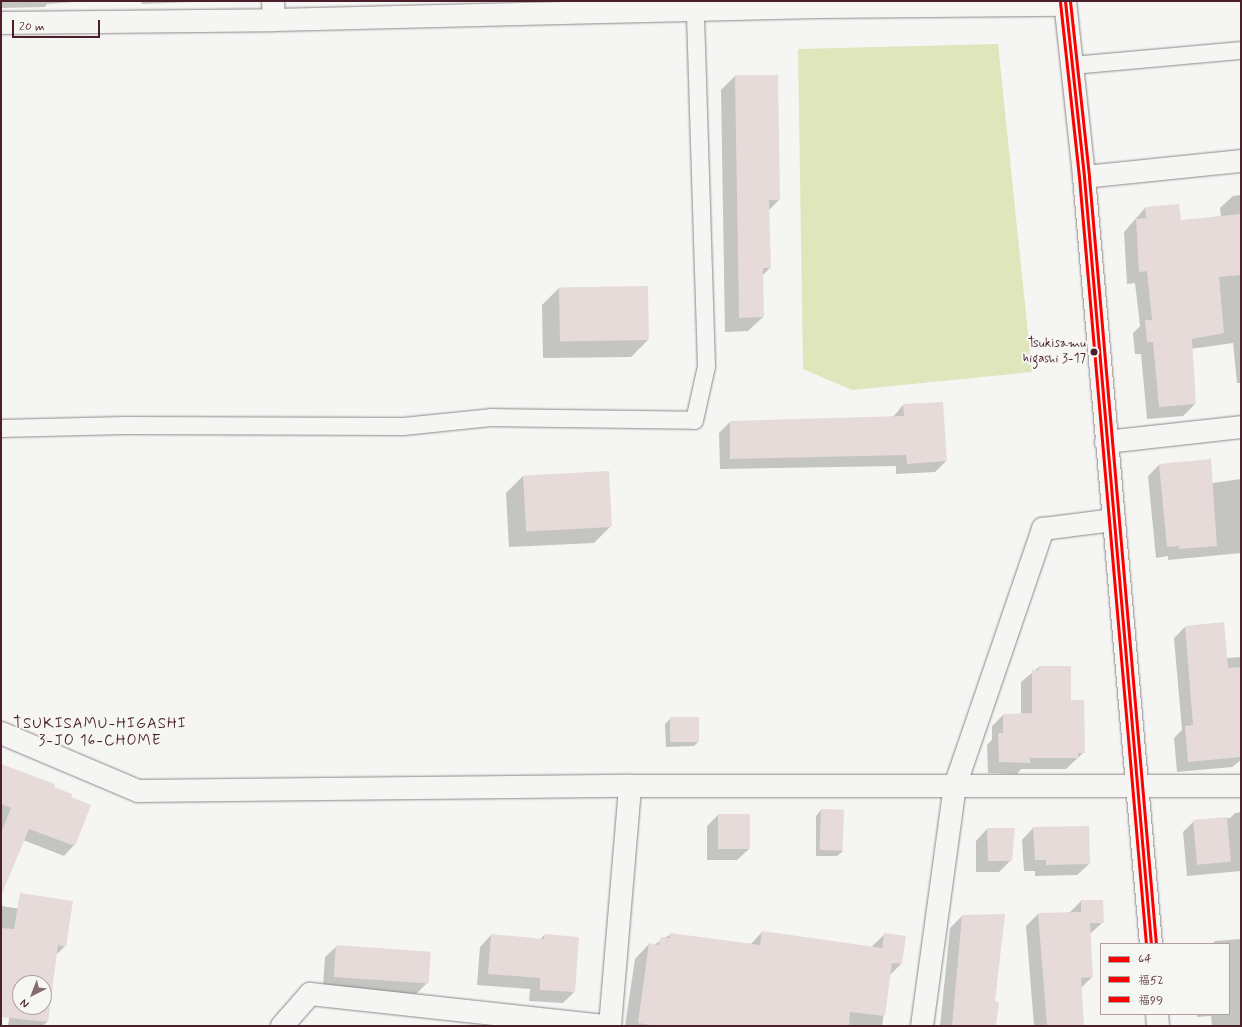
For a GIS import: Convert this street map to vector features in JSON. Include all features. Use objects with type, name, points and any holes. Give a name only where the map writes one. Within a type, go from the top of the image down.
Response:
[{"type":"street","points":[[1,23],[274,10],[635,6],[696,10],[818,4],[1065,3],[1084,177],[1136,787],[1151,943]]},
{"type":"street","points":[[1084,177],[1241,161]]},
{"type":"street","points":[[1106,442],[1241,427]]},
{"type":"street","points":[[922,1026],[955,786],[1042,529],[1113,520]]},
{"type":"street","points":[[1,732],[138,791],[630,786],[1241,786]]},
{"type":"street","points":[[610,1026],[630,786]]},
{"type":"street","points":[[282,1026],[310,994],[604,1026]]},
{"type":"street","points":[[1157,1015],[1158,1026]]},
{"type":"lane","points":[[1,428],[125,425],[403,426],[491,417],[694,420],[706,366],[696,10]]},
{"type":"lane","points":[[1072,65],[1241,50]]},
{"type":"green space","points":[[998,44],[1032,372],[852,390],[803,369],[798,49]]},
{"type":"building","points":[[735,75],[778,75],[780,200],[769,200],[771,268],[763,268],[764,317],[739,318]]},
{"type":"building","points":[[1179,204],[1181,220],[1241,214],[1241,275],[1219,277],[1224,333],[1192,339],[1196,404],[1159,407],[1153,342],[1147,342],[1145,320],[1152,320],[1147,271],[1139,272],[1136,219],[1146,218],[1145,207]]},
{"type":"building","points":[[648,286],[649,340],[560,342],[559,288]]},
{"type":"building","points":[[943,402],[947,461],[907,464],[906,455],[730,459],[730,421],[904,416],[903,404]]},
{"type":"building","points":[[1211,459],[1217,546],[1179,549],[1179,546],[1167,547],[1159,464]]},
{"type":"building","points":[[609,471],[612,527],[526,531],[523,476]]},
{"type":"building","points":[[1224,622],[1228,668],[1241,667],[1241,757],[1188,762],[1185,726],[1193,725],[1185,626]]},
{"type":"building","points":[[1039,666],[1071,666],[1071,700],[1084,700],[1085,753],[1078,753],[1078,758],[1030,758],[1030,763],[999,762],[998,733],[1003,733],[1003,714],[1032,713],[1032,670],[1039,670]]},
{"type":"building","points":[[670,717],[699,717],[699,742],[670,742]]},
{"type":"building","points":[[1,764],[55,784],[54,787],[72,794],[71,797],[91,805],[75,846],[29,829],[1,896],[1,833],[11,808],[1,804]]},
{"type":"building","points":[[821,809],[844,810],[843,851],[820,850]]},
{"type":"building","points":[[718,814],[750,814],[750,849],[718,849]]},
{"type":"building","points":[[1227,817],[1231,862],[1197,865],[1193,820]]},
{"type":"building","points":[[1089,826],[1090,864],[1046,865],[1046,860],[1035,860],[1033,827]]},
{"type":"building","points":[[987,828],[1015,828],[1012,861],[988,861]]},
{"type":"building","points":[[20,893],[73,901],[66,947],[58,945],[52,991],[52,975],[12,975],[12,1015],[49,1015],[48,1022],[1,1017],[1,928],[14,929]]},
{"type":"building","points":[[1081,900],[1103,900],[1104,923],[1090,923],[1093,977],[1081,978],[1084,1026],[1047,1026],[1038,913],[1081,912]]},
{"type":"building","points":[[1005,914],[995,1001],[999,1002],[996,1026],[952,1026],[962,915]]},
{"type":"building","points":[[762,931],[882,948],[884,933],[906,936],[902,964],[892,963],[885,1016],[850,1012],[849,1026],[657,1026],[638,1023],[649,943],[659,945],[661,937],[670,938],[670,933],[760,945]]},
{"type":"building","points":[[491,934],[544,939],[544,934],[579,937],[575,992],[540,990],[540,978],[488,974]]},
{"type":"building","points":[[336,945],[431,952],[429,984],[334,977]]},
{"type":"transit line","name":"64","points":[[1065,1],[1084,177],[1151,943]]},
{"type":"transit line","name":"福99","points":[[1070,1],[1089,177],[1156,943]]},
{"type":"transit line","name":"福52","points":[[1060,2],[1079,177],[1146,943]]},
{"type":"place","name":"Tsukisamu higashi 3-17","points":[[1094,352]]},
{"type":"district","name":"TSUKISAMU-HIGASHI 3-JO 16-CHOME","points":[[100,732]]}]
